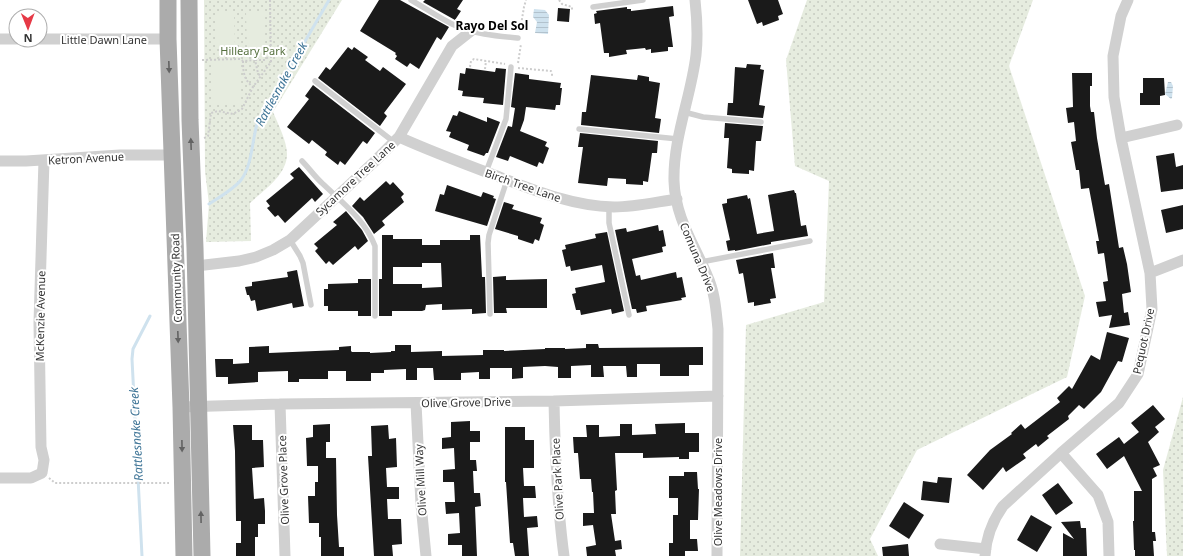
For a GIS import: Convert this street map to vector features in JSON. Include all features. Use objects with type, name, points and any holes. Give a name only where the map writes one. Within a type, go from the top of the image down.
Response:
[{"type":"main road","name":"Community Road","points":[[168,0],[168,39],[181,407],[184,556]]},
{"type":"main road","points":[[181,0],[182,24],[190,38]]},
{"type":"main road","name":"Community Road","points":[[189,0],[190,120],[196,266],[202,556]]},
{"type":"main road","points":[[168,39],[177,40],[179,42],[181,96],[186,113],[190,120]]},
{"type":"main road","points":[[172,155],[180,157],[182,160],[186,202],[194,221]]},
{"type":"main road","points":[[174,200],[183,212],[185,256],[190,264],[196,266]]},
{"type":"street","name":"Comuna Drive","points":[[695,0],[698,31],[696,55],[675,158],[674,182],[683,225],[708,276],[715,300],[718,329],[718,396]]},
{"type":"street","name":"Pequot Drive","points":[[986,553],[988,538],[1003,506],[1119,403],[1138,374],[1152,308],[1150,273],[1121,138],[1114,97],[1113,56],[1121,16],[1128,0]]},
{"type":"street","name":"Sycamore Tree Lane","points":[[196,266],[239,261],[256,257],[273,250],[290,240],[374,162],[396,139],[452,46],[471,31]]},
{"type":"street","name":"Little Dawn Lane","points":[[48,39],[168,39]]},
{"type":"street","points":[[1121,138],[1177,125]]},
{"type":"street","name":"Birch Tree Lane","points":[[396,139],[543,194],[564,199],[609,206],[642,205],[677,199]]},
{"type":"street","name":"Ketron Avenue","points":[[0,161],[120,155],[172,155]]},
{"type":"street","name":"McKenzie Avenue","points":[[0,478],[31,478],[42,473],[44,460],[41,447],[39,337],[44,160]]},
{"type":"street","points":[[1150,273],[1183,260]]},
{"type":"street","name":"Olive Grove Drive","points":[[181,407],[280,404],[554,401],[718,396]]},
{"type":"street","name":"Olive Meadows Drive","points":[[717,556],[718,396]]},
{"type":"street","name":"Olive Park Place","points":[[554,401],[556,474],[564,556]]},
{"type":"street","name":"Olive Mill Way","points":[[416,403],[421,504],[426,556]]},
{"type":"street","name":"Olive Grove Place","points":[[280,404],[285,556]]},
{"type":"street","points":[[1061,453],[1098,495],[1108,522],[1108,556]]},
{"type":"street","points":[[940,544],[986,553]]},
{"type":"lane","points":[[411,0],[452,24],[471,31],[518,38]]},
{"type":"lane","points":[[593,7],[643,0]]},
{"type":"lane","points":[[486,172],[506,119],[511,67]]},
{"type":"lane","points":[[315,81],[396,139]]},
{"type":"lane","points":[[684,112],[704,117],[761,122]]},
{"type":"lane","points":[[579,129],[679,140]]},
{"type":"lane","points":[[302,161],[322,183],[337,196],[372,237],[375,246],[376,316]]},
{"type":"lane","points":[[490,314],[488,243],[489,235],[506,180]]},
{"type":"lane","points":[[609,206],[609,223],[629,315]]},
{"type":"lane","points":[[290,240],[303,263],[311,305]]},
{"type":"lane","points":[[701,262],[810,241]]},
{"type":"path","points":[[191,138],[207,137],[210,113],[218,111],[230,114],[236,113],[242,109],[253,88],[271,62],[270,0]]},
{"type":"path","points":[[521,22],[523,19],[526,0]]},
{"type":"path","points":[[560,0],[566,5],[572,7],[572,10]]},
{"type":"path","points":[[203,60],[265,60],[271,55]]},
{"type":"path","points":[[255,60],[258,73],[261,77]]},
{"type":"path","points":[[470,67],[472,60],[503,63],[511,67]]},
{"type":"path","points":[[243,61],[244,75],[247,82],[253,88]]},
{"type":"path","points":[[485,69],[486,61]]},
{"type":"path","points":[[517,68],[551,71],[552,77]]},
{"type":"path","points":[[55,484],[167,483]]},
{"type":"green space","name":"Hilleary Park","points":[[204,0],[342,0],[273,112],[286,144],[286,162],[274,182],[250,203],[251,241],[206,242],[209,204],[205,171]]},
{"type":"green space","points":[[807,0],[1033,0],[1009,66],[1085,296],[1067,377],[917,450],[870,539],[878,556],[740,556],[746,325],[824,302],[829,181],[795,166],[786,60]]},
{"type":"green space","points":[[217,11],[234,11],[235,49],[217,49]]},
{"type":"green space","points":[[246,11],[264,11],[264,49],[247,49]]},
{"type":"green space","points":[[211,61],[240,61],[240,105],[211,105]]},
{"type":"green space","points":[[1183,397],[1183,556],[1167,556],[1163,470]]},
{"type":"water","points":[[534,9],[545,10],[549,15],[548,34],[535,33],[537,22],[533,17]]},
{"type":"water","points":[[1168,82],[1171,82],[1173,86],[1171,99],[1165,94]]},
{"type":"building","points":[[379,0],[400,0],[449,27],[441,40],[437,37],[419,69],[410,63],[407,67],[395,59],[397,56],[395,54],[396,53],[360,31]]},
{"type":"building","points":[[425,0],[463,0],[457,9],[461,11],[455,20],[423,2]]},
{"type":"building","points":[[748,0],[778,0],[783,14],[778,16],[779,20],[763,26],[762,22],[757,24]]},
{"type":"building","points":[[673,6],[674,16],[669,17],[673,47],[668,47],[668,51],[651,53],[651,49],[646,50],[645,48],[626,50],[627,54],[609,57],[609,53],[604,53],[600,23],[595,24],[594,14],[597,13],[596,11],[627,7],[627,9],[631,9],[631,11]]},
{"type":"building","points":[[558,8],[570,9],[569,22],[557,21]]},
{"type":"building","points":[[348,47],[352,50],[354,47],[368,57],[365,60],[380,71],[383,67],[406,84],[384,113],[387,116],[380,126],[318,78],[326,67],[330,70]]},
{"type":"building","points":[[747,64],[761,65],[760,69],[764,70],[759,105],[765,106],[763,118],[727,115],[728,103],[733,103],[735,67],[746,68]]},
{"type":"building","points":[[466,68],[495,72],[496,68],[506,69],[503,105],[483,103],[484,98],[462,96],[463,91],[458,90],[460,73],[465,74]]},
{"type":"building","points":[[515,73],[529,75],[529,79],[561,83],[560,88],[562,88],[560,105],[556,105],[555,110],[526,107],[524,120],[520,131],[547,142],[545,146],[549,148],[543,164],[539,162],[537,167],[510,156],[508,161],[496,157],[508,126],[512,127],[515,108],[511,107]]},
{"type":"building","points":[[1072,73],[1092,73],[1092,86],[1090,86],[1090,106],[1091,112],[1094,112],[1105,185],[1109,184],[1119,248],[1123,247],[1127,264],[1131,292],[1122,294],[1124,313],[1128,312],[1130,325],[1109,328],[1112,315],[1099,317],[1096,302],[1106,301],[1103,282],[1108,281],[1104,253],[1098,254],[1096,241],[1099,241],[1089,188],[1081,189],[1079,170],[1076,170],[1071,142],[1076,141],[1074,122],[1068,123],[1066,108],[1073,107]]},
{"type":"building","points":[[591,75],[637,80],[638,75],[649,77],[649,81],[660,83],[655,118],[661,119],[659,133],[581,125],[582,112],[586,112]]},
{"type":"building","points":[[1143,78],[1164,78],[1165,95],[1160,96],[1160,105],[1140,105],[1140,93],[1143,93]]},
{"type":"building","points":[[313,85],[375,133],[367,144],[363,141],[345,165],[340,161],[338,165],[325,155],[327,152],[312,140],[309,144],[287,127],[309,99],[305,96]]},
{"type":"building","points":[[459,111],[487,122],[487,117],[500,122],[488,153],[484,156],[467,150],[469,145],[449,137],[451,132],[446,131],[453,115],[457,116]]},
{"type":"building","points":[[725,123],[763,126],[761,141],[756,141],[754,171],[749,170],[749,174],[732,173],[732,169],[727,168],[729,138],[724,138]]},
{"type":"building","points":[[580,133],[658,141],[657,153],[652,153],[648,182],[643,181],[643,185],[626,184],[626,179],[608,178],[607,186],[578,183],[583,147],[578,147]]},
{"type":"building","points":[[1174,153],[1176,167],[1183,165],[1183,189],[1161,192],[1156,156]]},
{"type":"building","points":[[299,167],[323,194],[315,202],[312,198],[285,223],[278,215],[275,217],[267,208],[270,206],[266,201],[294,178],[290,174]]},
{"type":"building","points":[[386,181],[390,185],[393,182],[404,194],[401,197],[404,202],[382,221],[385,225],[374,234],[363,217],[352,206],[360,197],[364,201]]},
{"type":"building","points":[[447,185],[481,197],[483,192],[494,196],[493,198],[496,199],[487,226],[435,211],[440,194],[444,195]]},
{"type":"building","points":[[794,190],[796,193],[801,226],[806,225],[808,236],[771,242],[771,244],[735,251],[728,251],[726,241],[730,240],[722,204],[727,203],[727,199],[747,195],[748,199],[750,198],[757,234],[774,231],[768,195]]},
{"type":"building","points":[[504,202],[514,205],[512,209],[542,218],[540,223],[544,225],[539,241],[535,239],[533,244],[518,239],[518,236],[495,229]]},
{"type":"building","points":[[1183,205],[1183,229],[1166,233],[1161,210]]},
{"type":"building","points":[[346,211],[362,230],[368,241],[358,250],[355,246],[333,265],[329,261],[326,264],[315,251],[318,248],[314,244],[337,225],[333,222]]},
{"type":"building","points":[[658,225],[659,231],[663,230],[666,246],[662,247],[663,252],[632,259],[636,276],[640,275],[641,280],[676,272],[677,278],[682,277],[686,297],[681,298],[682,300],[646,306],[647,311],[637,313],[636,309],[632,309],[615,230],[626,228],[627,232]]},
{"type":"building","points":[[607,232],[624,311],[612,314],[611,309],[581,315],[580,310],[576,310],[572,294],[576,293],[575,288],[605,282],[602,265],[571,271],[570,266],[566,267],[562,250],[566,249],[565,245],[596,238],[595,234]]},
{"type":"building","points":[[382,235],[393,235],[393,239],[422,239],[422,245],[440,245],[440,240],[470,240],[470,235],[480,235],[482,277],[485,277],[486,313],[472,314],[472,309],[442,310],[442,304],[426,305],[425,310],[422,311],[392,311],[392,316],[379,316],[379,279],[382,279]],"holes":[[[422,263],[441,263],[442,287],[422,288],[422,284],[393,284],[393,267],[422,267]]]},
{"type":"building","points":[[773,253],[775,268],[771,268],[776,298],[770,299],[771,303],[754,306],[754,302],[748,303],[743,273],[739,274],[736,260]]},
{"type":"building","points":[[297,270],[304,306],[293,308],[292,303],[257,311],[255,300],[251,301],[249,295],[247,295],[245,287],[252,286],[252,282],[288,277],[287,272]]},
{"type":"building","points":[[506,276],[506,280],[547,279],[547,308],[506,308],[507,313],[494,313],[493,277]]},
{"type":"building","points":[[358,279],[371,279],[371,316],[358,316],[358,311],[328,311],[328,306],[324,306],[324,289],[328,289],[328,284],[358,283]]},
{"type":"building","points":[[1107,332],[1129,338],[1122,362],[1118,361],[1101,392],[1084,409],[1079,405],[1068,416],[1069,419],[1047,436],[1049,438],[1038,447],[1036,444],[1023,454],[1026,458],[1006,472],[1003,467],[983,490],[967,475],[990,450],[1012,434],[1011,433],[1021,424],[1025,429],[1060,402],[1057,398],[1069,386],[1072,389],[1091,355],[1100,360]]},
{"type":"building","points":[[586,344],[598,344],[599,348],[703,347],[703,365],[689,365],[689,376],[660,376],[660,364],[637,364],[637,377],[627,377],[626,366],[603,366],[604,377],[591,377],[591,365],[571,366],[571,378],[558,378],[558,367],[545,366],[523,367],[523,378],[512,379],[512,368],[490,368],[490,379],[479,379],[479,372],[461,373],[461,380],[434,380],[433,368],[417,368],[417,380],[406,380],[406,369],[384,370],[384,373],[371,373],[371,381],[346,381],[346,371],[328,371],[328,379],[299,379],[299,382],[288,382],[288,371],[258,372],[258,382],[228,384],[228,377],[216,377],[215,359],[233,359],[233,364],[249,363],[249,347],[269,346],[269,353],[339,350],[339,347],[351,346],[352,352],[370,353],[395,351],[395,345],[411,345],[411,352],[442,351],[442,356],[483,355],[483,350],[504,351],[545,348],[586,348]]},
{"type":"building","points":[[1153,405],[1165,419],[1155,427],[1159,432],[1148,442],[1160,465],[1153,468],[1157,476],[1152,479],[1152,532],[1155,532],[1156,541],[1153,541],[1154,556],[1135,556],[1133,521],[1134,491],[1142,491],[1124,456],[1107,469],[1096,454],[1119,437],[1124,444],[1139,432],[1131,423]]},
{"type":"building","points":[[470,421],[470,431],[480,431],[480,442],[470,442],[470,460],[476,460],[477,471],[473,471],[474,493],[480,493],[481,506],[475,507],[477,556],[462,556],[462,545],[448,545],[448,534],[460,533],[459,513],[446,514],[445,502],[455,502],[454,482],[443,482],[443,470],[455,469],[454,448],[442,449],[442,438],[451,437],[451,422]]},
{"type":"building","points":[[685,423],[685,433],[699,433],[699,452],[689,452],[689,459],[679,459],[679,457],[643,458],[643,453],[615,453],[617,490],[615,491],[616,514],[611,514],[615,541],[621,540],[622,549],[615,550],[616,556],[587,556],[586,547],[596,545],[593,525],[583,526],[583,513],[594,513],[593,492],[591,479],[580,479],[578,453],[574,453],[573,437],[587,437],[586,425],[599,425],[599,437],[620,436],[620,424],[632,424],[632,435],[656,434],[655,424]]},
{"type":"building","points":[[330,424],[330,442],[326,442],[326,458],[336,458],[339,547],[344,547],[344,556],[321,556],[319,523],[309,523],[308,496],[315,496],[315,482],[318,482],[318,466],[307,466],[306,438],[313,437],[313,425]]},
{"type":"building","points":[[233,425],[252,425],[252,440],[263,440],[264,467],[252,468],[254,499],[264,498],[265,511],[265,524],[258,524],[258,537],[255,537],[255,556],[236,556],[236,543],[241,543],[241,521],[236,521]]},
{"type":"building","points":[[388,425],[389,439],[396,438],[397,467],[386,468],[387,487],[399,487],[399,499],[387,499],[388,519],[401,519],[402,544],[392,545],[393,556],[374,556],[368,456],[372,456],[371,426]]},
{"type":"building","points":[[505,427],[525,427],[525,440],[534,440],[534,468],[523,468],[524,486],[535,486],[536,498],[523,498],[524,517],[537,516],[538,527],[527,528],[529,556],[515,556],[513,543],[510,543],[505,482]]},
{"type":"building","points":[[684,472],[697,472],[699,489],[698,520],[690,520],[690,539],[697,539],[698,551],[685,551],[685,556],[669,556],[669,543],[673,543],[673,515],[678,515],[678,498],[669,498],[669,476],[684,476]]},
{"type":"building","points":[[938,477],[952,478],[949,503],[921,500],[923,481],[937,483]]},
{"type":"building","points":[[1058,483],[1073,503],[1056,515],[1042,495]]},
{"type":"building","points":[[904,502],[924,515],[909,539],[889,526]]},
{"type":"building","points":[[1031,515],[1052,527],[1037,552],[1017,540]]},
{"type":"building","points":[[1080,521],[1081,528],[1086,528],[1087,556],[1063,556],[1063,533],[1074,539],[1061,522]]},
{"type":"building","points":[[908,544],[909,556],[883,556],[882,547]]},
{"type":"waterway","name":"Rattlesnake Creek","points":[[209,204],[234,187],[245,174],[250,161],[257,124],[329,0]]},
{"type":"waterway","name":"Rattlesnake Creek","points":[[142,556],[132,359],[133,349],[150,316]]},
{"type":"district","name":"Rayo Del Sol","points":[[492,25]]}]
